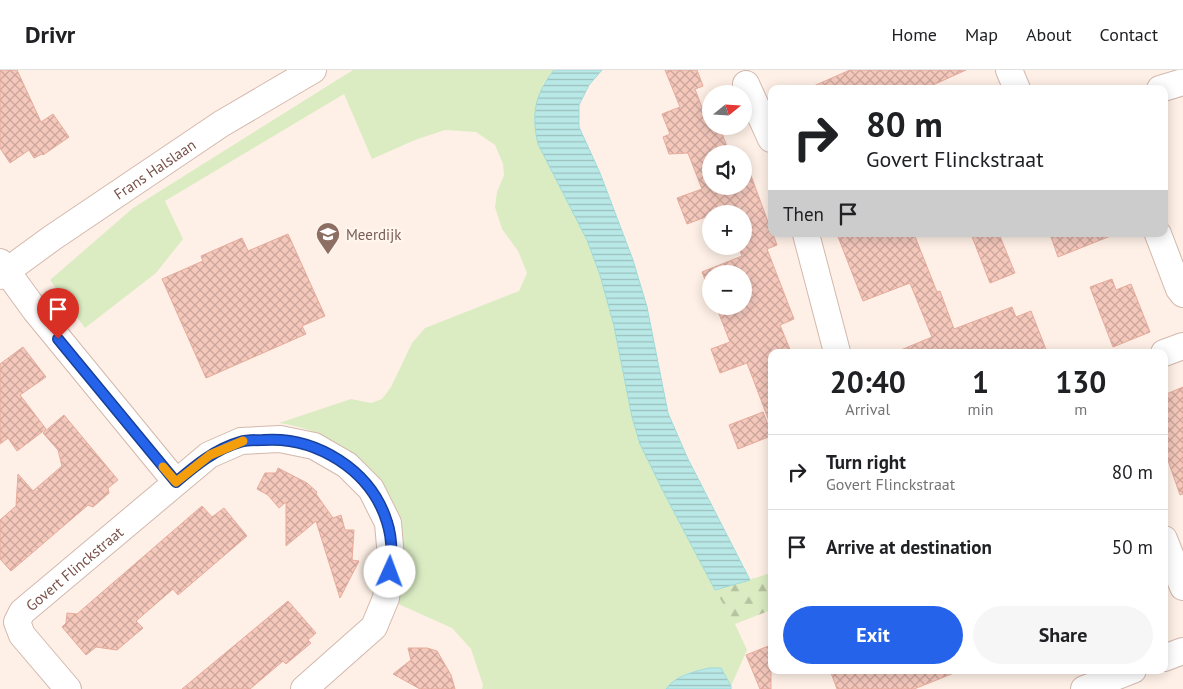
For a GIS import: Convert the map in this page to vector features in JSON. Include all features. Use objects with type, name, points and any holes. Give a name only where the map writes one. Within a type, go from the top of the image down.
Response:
[{"type":"street","name":"Frans Halslaan","points":[[2,269],[52,238],[221,124],[313,70]]},
{"type":"street","points":[[1009,70],[1015,85]]},
{"type":"street","points":[[1168,87],[1183,82]]},
{"type":"street","points":[[746,84],[768,133]]},
{"type":"street","points":[[807,237],[836,349]]},
{"type":"street","points":[[1159,237],[1179,289],[1183,294]]},
{"type":"street","points":[[2,269],[176,482]]},
{"type":"street","points":[[1168,352],[1183,346]]},
{"type":"street","name":"Govert Flinckstraat","points":[[68,689],[22,635],[17,622],[22,612],[210,455],[241,441],[280,438],[314,446],[347,465],[371,489],[388,523],[391,558],[386,598],[374,627],[304,689]]},
{"type":"street","points":[[1168,549],[1183,587]]},
{"type":"street","points":[[1168,657],[1183,651]]},
{"type":"street","points":[[1084,689],[1123,674]]},
{"type":"green space","points":[[353,70],[554,70],[543,84],[569,204],[587,240],[600,275],[663,491],[735,624],[747,650],[731,686],[721,668],[690,672],[671,683],[666,689],[482,689],[483,685],[471,649],[452,628],[394,602],[364,464],[335,442],[325,437],[303,428],[279,423],[351,399],[371,403],[382,399],[391,387],[412,343],[425,328],[519,291],[527,273],[518,251],[502,229],[495,207],[497,192],[504,175],[503,164],[495,145],[476,132],[445,130],[415,140],[372,159],[344,94],[165,201],[183,239],[156,273],[85,328],[50,280],[133,208]]},
{"type":"green space","points":[[768,574],[768,611],[735,624],[715,590]]},
{"type":"water","points":[[554,70],[602,70],[589,85],[579,105],[579,127],[600,173],[633,260],[647,307],[668,413],[687,457],[750,580],[715,590],[640,444],[632,417],[614,326],[600,275],[587,240],[538,144],[535,123],[536,105],[542,87]]},
{"type":"water","points":[[709,668],[721,668],[731,689],[666,689],[680,677]]},
{"type":"building","points":[[0,70],[17,70],[41,122],[53,114],[69,137],[43,155],[34,158],[29,150],[10,163],[0,148]]},
{"type":"building","points":[[665,70],[697,70],[703,85],[695,89],[702,108],[702,135],[723,135],[726,145],[702,145],[702,189],[688,153],[669,154],[663,137],[670,134],[662,114],[680,107]]},
{"type":"building","points":[[850,70],[966,70],[933,85],[816,85]]},
{"type":"building","points":[[752,178],[768,222],[768,237],[774,237],[777,245],[767,249],[794,319],[780,325],[790,349],[768,349],[768,418],[747,363],[720,373],[711,349],[730,342],[720,315],[752,315],[752,265],[720,265],[742,255],[752,255],[752,205],[702,205],[702,218],[687,224],[677,198],[702,189],[702,195],[752,195]]},
{"type":"building","points":[[288,234],[325,316],[302,326],[306,334],[206,378],[162,279],[203,261],[201,256],[242,238],[248,251]]},
{"type":"building","points":[[838,237],[915,237],[937,292],[940,291],[954,329],[1012,307],[1016,317],[1031,311],[1046,349],[903,349],[932,337],[910,283],[863,301]]},
{"type":"building","points":[[972,237],[1000,237],[1015,273],[990,283]]},
{"type":"building","points":[[1051,237],[1108,237],[1058,257]]},
{"type":"building","points":[[1112,279],[1116,290],[1131,284],[1150,332],[1113,347],[1090,287]]},
{"type":"building","points":[[23,347],[46,377],[20,395],[46,429],[17,451],[8,438],[0,444],[0,364]]},
{"type":"building","points":[[1183,387],[1183,494],[1180,495],[1168,460],[1168,393]]},
{"type":"building","points":[[763,412],[768,424],[768,437],[738,449],[729,425]]},
{"type":"building","points":[[64,415],[118,480],[108,488],[109,493],[93,507],[88,505],[11,571],[0,559],[0,520],[16,506],[18,474],[33,491],[62,466],[58,450],[43,433]]},
{"type":"building","points":[[278,468],[307,483],[317,492],[316,494],[333,518],[341,515],[345,530],[354,530],[352,560],[359,561],[340,598],[316,521],[286,546],[286,502],[279,508],[268,495],[257,489],[265,473],[276,473]]},
{"type":"building","points":[[202,506],[212,517],[224,508],[247,536],[178,595],[173,589],[136,621],[143,628],[117,650],[96,647],[86,655],[62,627],[66,623],[67,613],[77,614]]},
{"type":"building","points":[[288,601],[316,633],[308,640],[311,643],[286,664],[283,661],[250,689],[182,689]]},
{"type":"building","points":[[768,646],[768,674],[771,674],[771,689],[760,689],[746,655]]},
{"type":"building","points":[[408,648],[427,648],[437,651],[451,675],[455,689],[420,689],[393,674],[411,660]]},
{"type":"building","points":[[831,674],[952,674],[914,689],[837,689]]},
{"type":"slow traffic","points":[[163,467],[176,482],[210,455],[243,441]]},
{"type":"place","name":"Meerdijk","points":[[328,255]]},
{"type":"route","points":[[58,339],[176,482],[210,455],[241,441],[280,438],[314,446],[347,465],[371,489],[388,523],[391,558],[390,572]]}]
